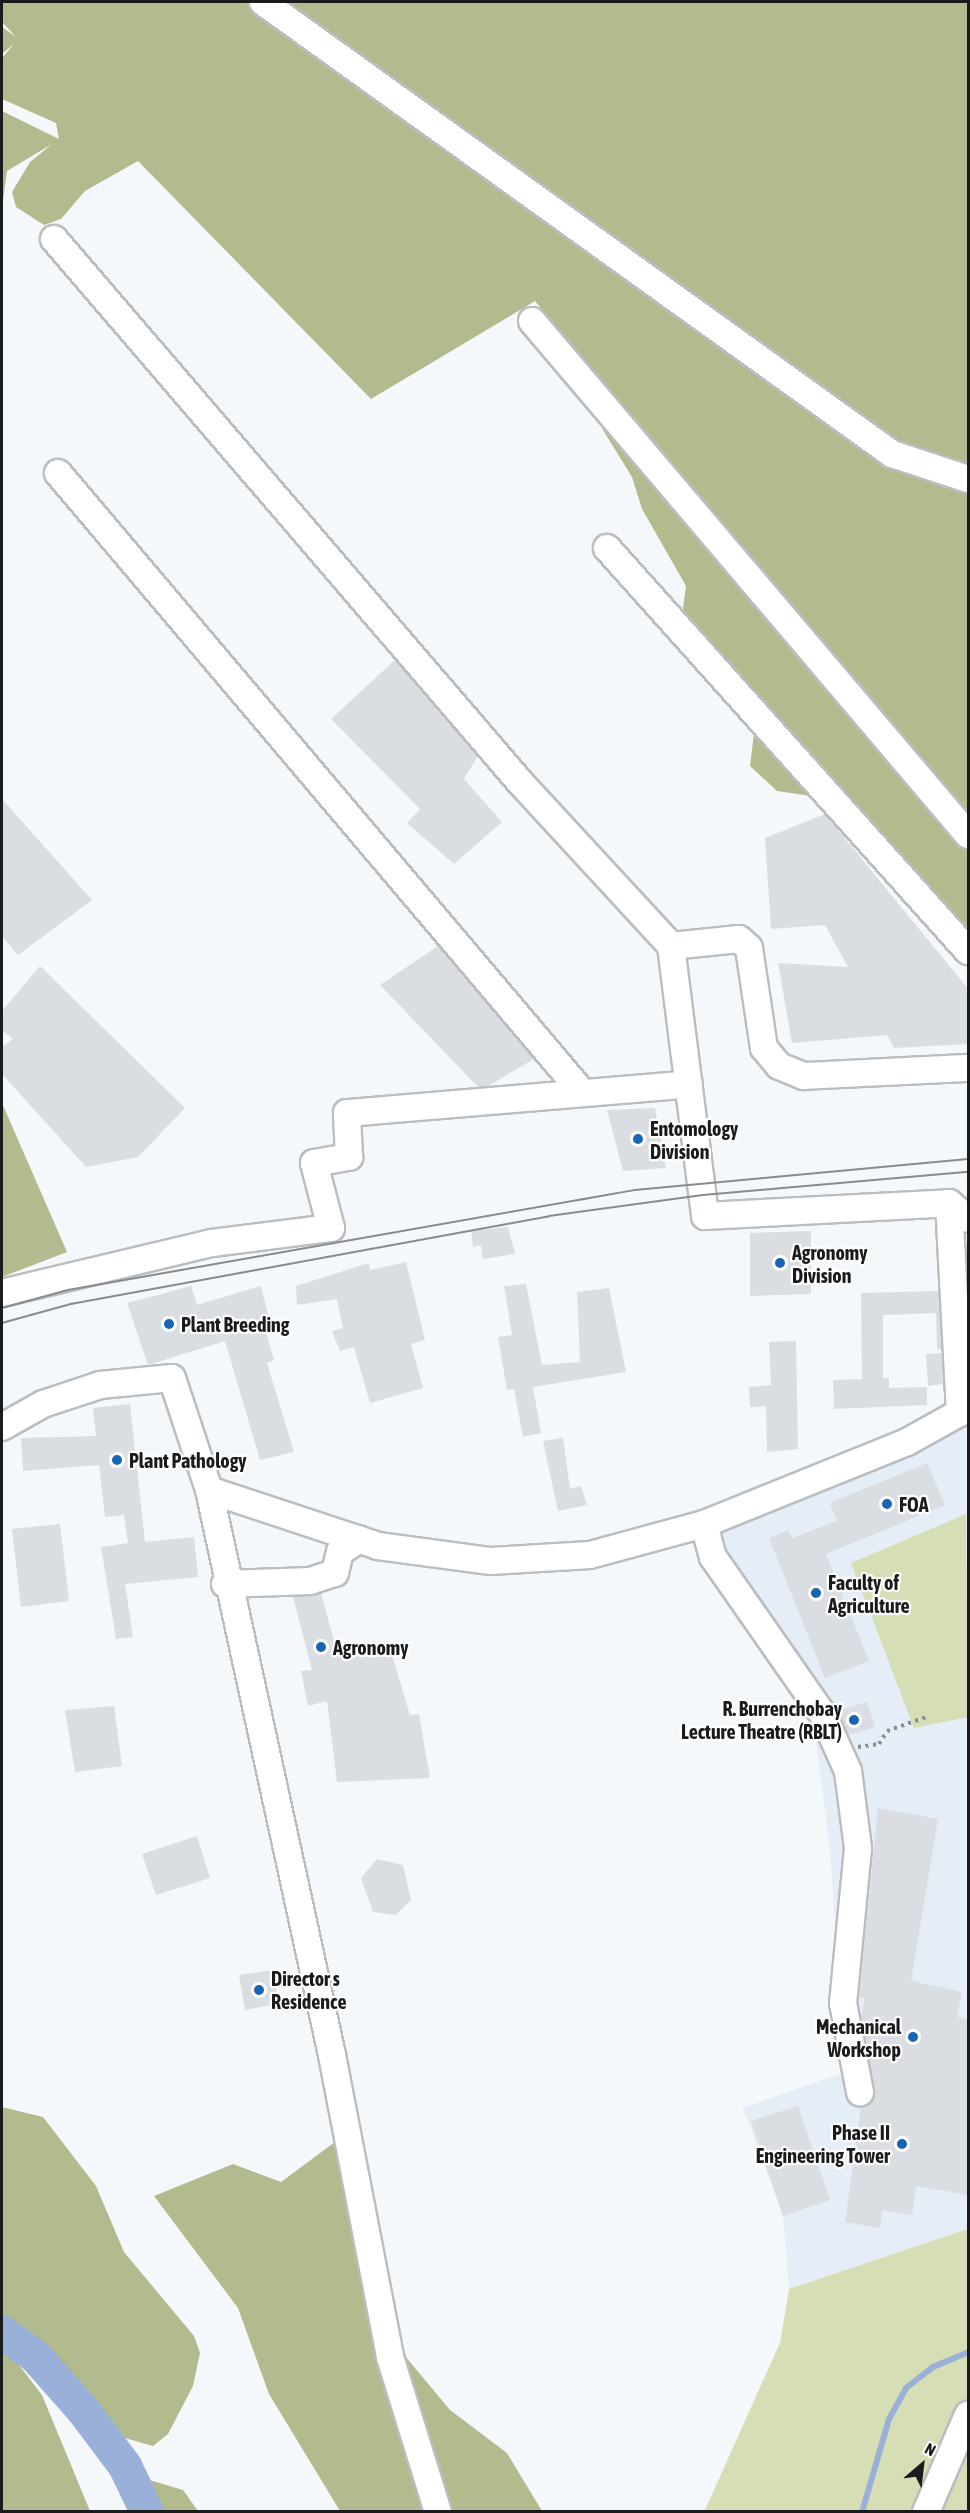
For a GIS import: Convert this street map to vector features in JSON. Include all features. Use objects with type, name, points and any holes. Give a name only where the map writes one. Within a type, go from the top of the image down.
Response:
[{"type":"street","points":[[263,2],[892,454],[969,479]]},
{"type":"street","points":[[54,239],[519,781],[671,946],[705,1216],[949,1203],[969,1219]]},
{"type":"street","points":[[532,321],[969,835]]},
{"type":"street","points":[[58,473],[581,1091]]},
{"type":"street","points":[[607,548],[969,951]]},
{"type":"street","points":[[671,946],[739,939],[749,948],[764,1048],[779,1066],[804,1076],[969,1068]]},
{"type":"street","points":[[2,1293],[212,1243],[331,1228],[314,1163],[350,1157],[347,1113],[581,1091],[689,1084]]},
{"type":"street","points":[[209,1490],[359,1539],[491,1561],[590,1555],[704,1524],[907,1442],[964,1410],[949,1203]]},
{"type":"street","points":[[2,1427],[43,1404],[100,1385],[172,1378],[209,1490],[225,1584],[332,2055],[390,2357],[438,2511]]},
{"type":"street","points":[[704,1524],[713,1557],[822,1713],[834,1745],[848,1771],[858,1848],[843,2004],[860,2092]]},
{"type":"street","points":[[225,1584],[310,1581],[335,1573],[340,1552],[359,1539]]},
{"type":"street","points":[[926,2511],[969,2415]]},
{"type":"path","points":[[834,1745],[879,1744],[887,1731],[926,1717]]},
{"type":"shaded area","points":[[968,1418],[968,2229],[789,2289],[783,2216],[743,2108],[845,2072],[830,1849],[814,1726],[696,1545]]},
{"type":"green space","points":[[2,2],[968,2],[968,957],[839,813],[811,796],[777,791],[750,766],[754,733],[719,690],[681,623],[686,586],[642,509],[632,477],[603,430],[579,367],[583,359],[535,301],[371,399],[138,161],[85,191],[61,219],[44,225],[16,207],[12,192],[30,162],[52,144],[7,171],[2,208],[2,111],[59,139],[56,123],[2,99],[2,58],[14,44],[2,54],[2,27],[16,37],[2,22]]},
{"type":"green space","points":[[2,1103],[67,1252],[2,1277]]},
{"type":"green space","points":[[966,1514],[968,1717],[914,1728],[851,1563]]},
{"type":"green space","points":[[2,2107],[43,2117],[96,2186],[124,2252],[194,2336],[200,2353],[193,2386],[168,2434],[153,2446],[107,2433],[48,2359],[2,2327]]},
{"type":"green space","points":[[335,2142],[372,2198],[405,2356],[450,2410],[507,2453],[542,2511],[340,2511],[269,2394],[238,2308],[154,2196],[233,2164],[281,2182]]},
{"type":"green space","points":[[968,2229],[968,2511],[704,2512],[780,2343],[789,2289]]},
{"type":"green space","points":[[2,2343],[42,2395],[90,2511],[2,2511]]},
{"type":"green space","points":[[136,2476],[183,2490],[198,2511],[130,2511]]},
{"type":"building","points":[[395,660],[478,756],[464,779],[502,822],[454,864],[407,823],[420,809],[331,719]]},
{"type":"building","points":[[2,799],[92,900],[18,955],[2,936]]},
{"type":"building","points":[[825,814],[969,990],[969,1044],[894,1048],[887,1035],[792,1043],[778,963],[848,967],[825,925],[771,929],[765,838]]},
{"type":"building","points":[[438,946],[534,1059],[488,1086],[478,1087],[380,985]]},
{"type":"building","points":[[40,966],[185,1108],[138,1157],[86,1167],[2,1074],[2,1047],[13,1039],[2,1030],[2,1011]]},
{"type":"building","name":"Entomology Division","points":[[655,1108],[666,1168],[623,1171],[607,1110]]},
{"type":"building","points":[[508,1227],[515,1254],[483,1259],[481,1245],[473,1247],[471,1231]]},
{"type":"building","name":"Agronomy Division","points":[[811,1231],[811,1294],[750,1296],[750,1233]]},
{"type":"building","points":[[406,1262],[425,1340],[411,1344],[423,1388],[370,1403],[354,1347],[340,1351],[332,1331],[343,1328],[337,1299],[297,1305],[296,1286],[369,1263],[370,1270]]},
{"type":"building","points":[[526,1284],[542,1365],[580,1362],[577,1292],[609,1288],[626,1372],[533,1387],[541,1433],[523,1437],[514,1389],[507,1390],[498,1337],[512,1335],[504,1286]]},
{"type":"building","points":[[191,1286],[197,1305],[261,1286],[272,1331],[266,1332],[274,1360],[267,1363],[294,1452],[260,1460],[225,1341],[148,1365],[127,1303]]},
{"type":"building","points":[[939,1291],[942,1349],[937,1349],[936,1313],[883,1315],[883,1378],[889,1378],[889,1388],[927,1387],[927,1405],[834,1409],[833,1380],[862,1379],[861,1293]]},
{"type":"building","points":[[796,1341],[798,1449],[767,1452],[766,1406],[750,1407],[749,1387],[771,1385],[769,1342]]},
{"type":"building","points":[[942,1353],[943,1384],[928,1386],[926,1354]]},
{"type":"building","points":[[130,1404],[145,1542],[194,1537],[198,1577],[125,1584],[133,1637],[116,1639],[101,1547],[128,1543],[124,1515],[105,1517],[99,1465],[23,1471],[21,1438],[96,1436],[93,1408]]},
{"type":"building","points":[[563,1438],[570,1489],[581,1486],[587,1505],[558,1511],[543,1441]]},
{"type":"building","points":[[927,1463],[945,1505],[826,1554],[869,1661],[825,1678],[769,1538],[788,1530],[792,1538],[837,1521],[830,1503]]},
{"type":"building","points":[[60,1524],[69,1601],[21,1607],[12,1529]]},
{"type":"building","points":[[321,1593],[337,1652],[388,1641],[410,1715],[419,1714],[430,1778],[337,1782],[327,1701],[308,1706],[301,1671],[312,1670],[293,1597]]},
{"type":"building","name":"R. Burrenchobay Lecture Theatre (RBLT)","points":[[867,1702],[875,1727],[848,1735],[838,1711]]},
{"type":"building","points":[[114,1706],[122,1766],[75,1772],[65,1710]]},
{"type":"building","points":[[878,1808],[938,1819],[911,1981],[962,1992],[957,2017],[969,2019],[969,2195],[916,2186],[912,2215],[882,2210],[880,2228],[845,2222],[861,2107],[874,2096],[861,2019],[865,1998],[859,1997]]},
{"type":"building","points":[[197,1836],[210,1878],[156,1895],[142,1854]]},
{"type":"building","points":[[377,1859],[403,1865],[411,1900],[396,1915],[373,1912],[361,1878]]},
{"type":"building","name":"Director s Residence","points":[[273,1970],[278,2004],[245,2010],[239,1975]]},
{"type":"building","points":[[798,2106],[830,2200],[783,2216],[751,2121]]},
{"type":"waterway","points":[[2,2332],[36,2357],[83,2410],[125,2466],[147,2512]]},
{"type":"waterway","points":[[862,2512],[889,2419],[906,2388],[933,2367],[968,2352]]},
{"type":"tram line","points":[[2,1308],[68,1290],[635,1190],[968,1159]]},
{"type":"tram line","points":[[2,1323],[71,1304],[549,1216],[703,1195],[968,1172]]},
{"type":"place","name":"Entomology Division","points":[[638,1139]]},
{"type":"place","name":"Agronomy Division","points":[[780,1263]]},
{"type":"place","name":"Plant Breeding","points":[[169,1324]]},
{"type":"place","name":"Plant Pathology","points":[[117,1460]]},
{"type":"place","name":"FOA","points":[[887,1504]]},
{"type":"place","name":"Faculty of Agriculture","points":[[816,1593]]},
{"type":"place","name":"Agronomy","points":[[321,1647]]},
{"type":"place","name":"R. Burrenchobay Lecture Theatre (RBLT)","points":[[854,1720]]},
{"type":"place","name":"Director s Residence","points":[[259,1990]]},
{"type":"place","name":"Mechanical Workshop","points":[[913,2037]]},
{"type":"place","name":"Phase II Engineering Tower","points":[[902,2144]]}]
